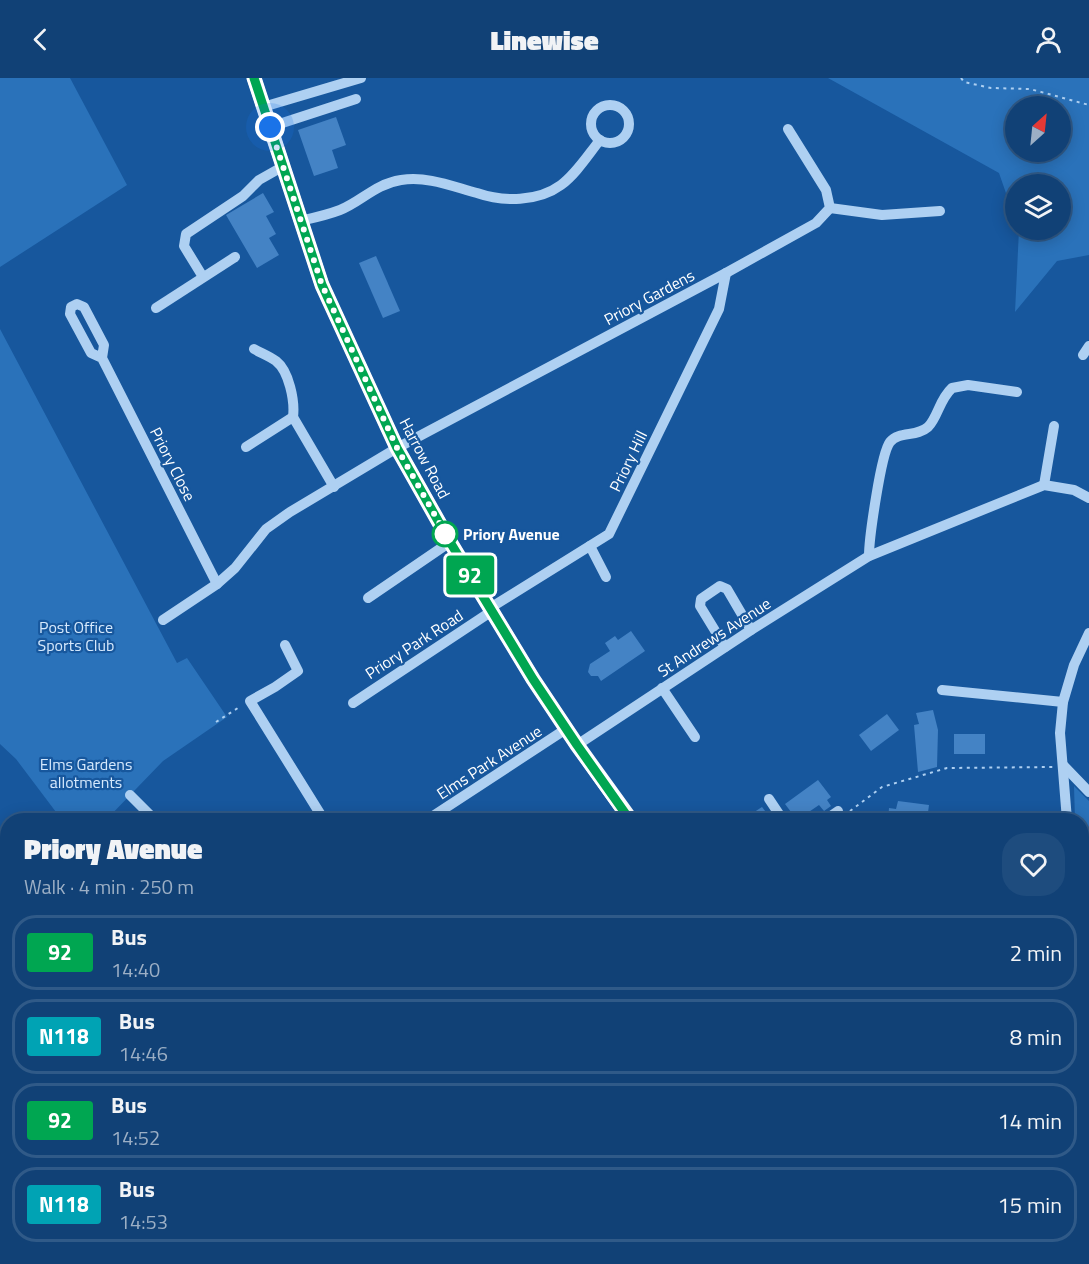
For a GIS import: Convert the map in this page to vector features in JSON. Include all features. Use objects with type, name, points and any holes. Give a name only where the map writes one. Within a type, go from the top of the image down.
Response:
[{"type":"main road","name":"Harrow Road","points":[[254,78],[322,285],[397,448],[491,610],[566,729],[626,813]]},
{"type":"street","points":[[263,107],[361,78]]},
{"type":"street","points":[[270,127],[356,99]]},
{"type":"street","points":[[788,129],[826,190],[830,208],[882,215],[940,211]]},
{"type":"street","points":[[300,222],[340,210],[382,185],[416,178],[499,198],[532,198],[562,185],[600,140]]},
{"type":"street","points":[[203,277],[184,246],[186,234],[243,196],[259,180],[282,167]]},
{"type":"street","name":"Priory Gardens","points":[[397,448],[726,273],[816,223],[830,208]]},
{"type":"street","points":[[156,308],[235,257]]},
{"type":"street","name":"Priory Hill","points":[[491,610],[609,534],[719,309],[726,273]]},
{"type":"street","name":"Priory Close","points":[[102,357],[91,353],[69,314],[71,306],[77,304],[84,307],[104,345],[102,357],[218,584]]},
{"type":"street","points":[[254,349],[278,362],[289,383],[294,406],[293,417],[334,487]]},
{"type":"street","points":[[869,556],[870,533],[886,454],[891,441],[897,437],[918,433],[930,425],[941,401],[952,388],[968,386],[1017,392]]},
{"type":"street","points":[[246,447],[293,417]]},
{"type":"street","points":[[1054,426],[1044,485],[1074,490],[1089,498]]},
{"type":"street","points":[[163,620],[218,584],[235,568],[266,529],[290,512],[397,448]]},
{"type":"street","name":"St Andrews Avenue","points":[[577,745],[751,630],[869,556],[1044,485]]},
{"type":"street","points":[[368,598],[450,542]]},
{"type":"street","points":[[590,546],[606,577]]},
{"type":"street","points":[[725,647],[700,606],[701,599],[720,586],[727,589],[751,630]]},
{"type":"street","name":"Priory Park Road","points":[[353,703],[491,610]]},
{"type":"street","points":[[1066,813],[1060,733],[1063,702],[1074,664],[1089,633]]},
{"type":"street","points":[[285,645],[298,671],[250,701],[320,813]]},
{"type":"street","points":[[662,688],[695,737]]},
{"type":"street","points":[[942,690],[1063,702]]},
{"type":"street","name":"Elms Park Avenue","points":[[438,813],[566,729]]},
{"type":"street","points":[[1063,765],[1089,792]]},
{"type":"street","points":[[130,795],[147,813]]},
{"type":"street","points":[[769,800],[778,813]]},
{"type":"path","points":[[961,78],[964,82],[991,88],[1030,89],[1089,105]]},
{"type":"path","points":[[216,722],[250,701]]},
{"type":"path","points":[[838,811],[850,811],[882,787],[947,768],[1049,768],[1063,765]]},
{"type":"green space","points":[[0,78],[70,78],[127,185],[0,267]]},
{"type":"green space","points":[[828,78],[1089,78],[1089,255],[1057,261],[1015,312],[1019,240],[1071,240],[1071,174],[1005,174],[1005,190],[999,173]]},
{"type":"green space","name":"Post Office Sports Club","points":[[0,329],[177,663],[187,658],[227,717],[163,761],[113,813],[57,813],[16,759],[0,744]]},
{"type":"green space","points":[[1074,786],[1089,801],[1089,813],[1075,813]]},
{"type":"building","points":[[336,117],[346,145],[332,150],[338,168],[314,176],[298,130]]},
{"type":"building","points":[[263,193],[274,212],[266,216],[276,234],[269,238],[279,255],[257,268],[226,215]]},
{"type":"building","points":[[376,256],[400,311],[383,318],[359,263]]},
{"type":"building","points":[[631,631],[645,651],[601,681],[598,676],[591,676],[588,672],[590,664],[610,651],[605,643],[615,636],[618,640]]},
{"type":"building","points":[[933,710],[938,730],[937,767],[918,772],[914,725],[919,724],[916,713]]},
{"type":"building","points":[[887,714],[899,730],[871,751],[859,735]]},
{"type":"building","points":[[954,734],[985,734],[985,754],[954,754]]},
{"type":"building","points":[[818,780],[831,797],[827,800],[831,806],[824,811],[819,805],[807,813],[792,813],[785,804]]},
{"type":"building","points":[[898,801],[929,805],[928,813],[889,813],[889,808],[896,809]]},
{"type":"building","points":[[762,807],[767,813],[753,813]]},
{"type":"bus line","name":"92","points":[[254,78],[322,285],[397,448],[450,542],[533,679],[625,813]]},
{"type":"place","name":"Priory Avenue","points":[[445,534]]},
{"type":"route","points":[[270,127],[322,285],[397,448],[450,542],[445,534]]},
{"type":"park label","name":"Elms Gardens allotments","points":[[86,773]]}]
